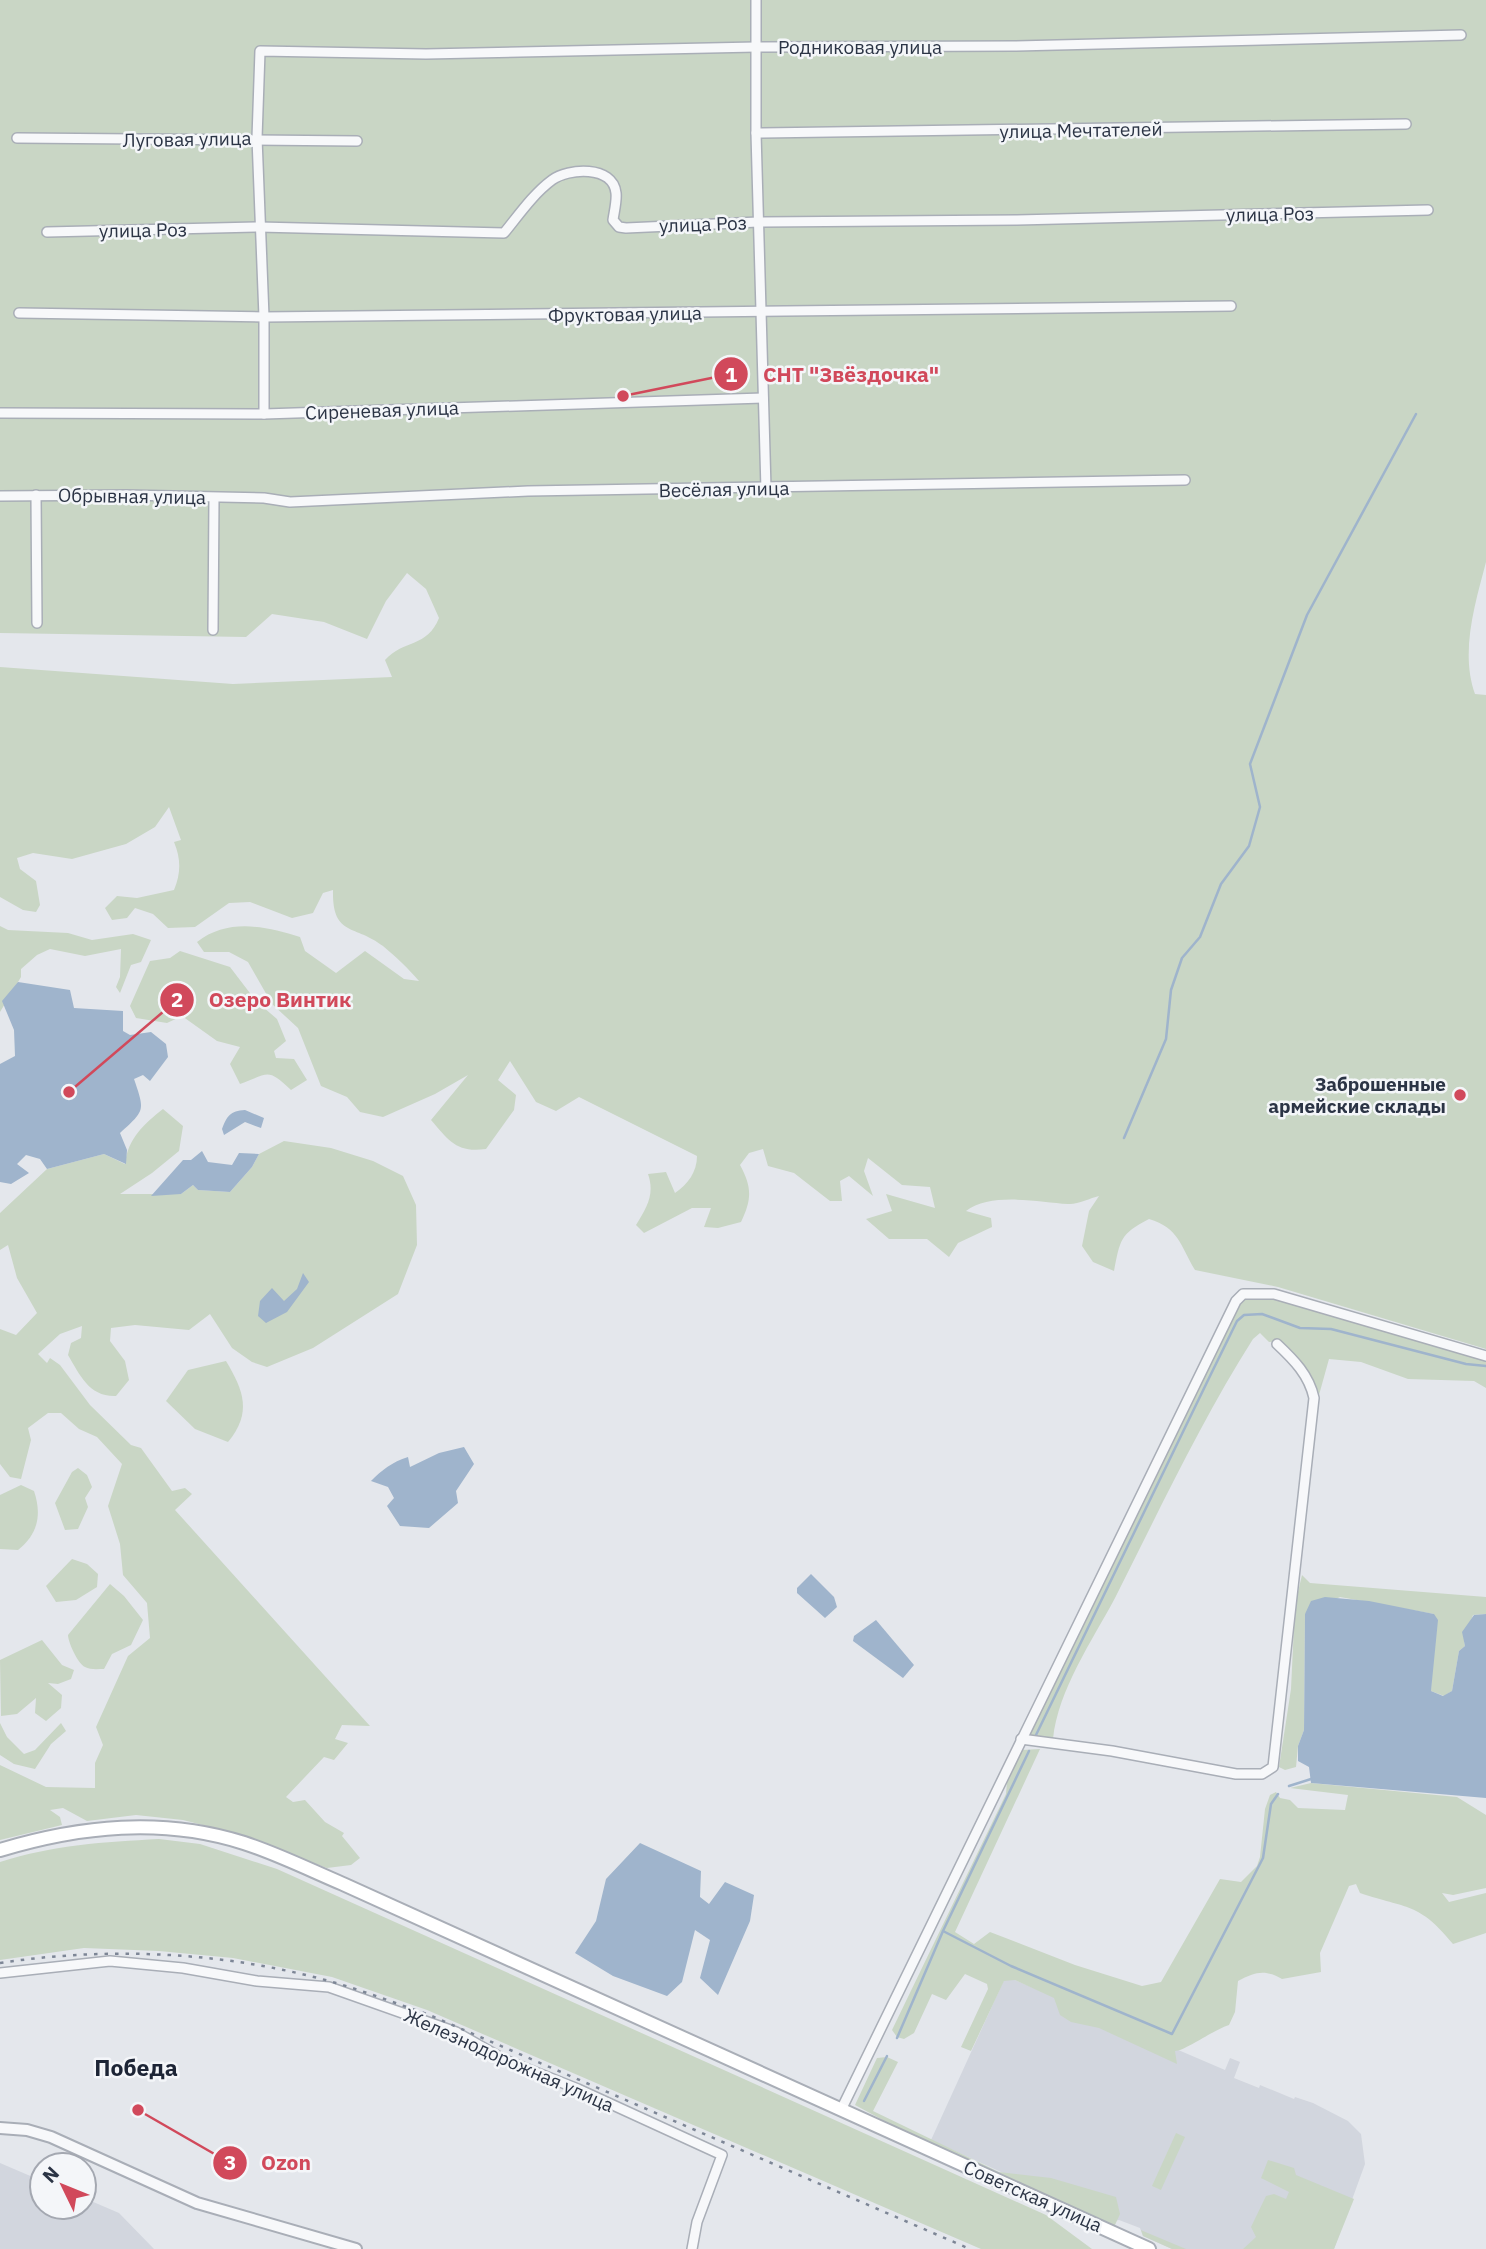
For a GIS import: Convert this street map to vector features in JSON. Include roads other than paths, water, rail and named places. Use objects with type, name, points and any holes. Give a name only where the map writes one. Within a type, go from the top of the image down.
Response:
[{"type":"main road","name":"Советская улица","points":[[0,1850],[70,1832],[135,1826],[180,1829],[246,1844],[343,1884],[1149,2249]]},
{"type":"street","points":[[757,0],[756,133],[766,489]]},
{"type":"street","name":"Родниковая улица","points":[[257,138],[260,51],[426,54],[756,47],[1014,46],[1461,35]]},
{"type":"street","name":"улица Мечтателей","points":[[756,133],[1406,124]]},
{"type":"street","name":"Луговая улица","points":[[17,138],[257,138],[357,141]]},
{"type":"street","points":[[257,138],[264,317],[264,414]]},
{"type":"street","name":"улица Роз","points":[[47,232],[259,227],[504,233],[552,180],[568,173],[594,171],[610,181],[616,191],[613,220],[619,227],[1428,210]]},
{"type":"street","name":"Фруктовая улица","points":[[19,313],[264,317],[1231,306]]},
{"type":"street","name":"Сиреневая улица","points":[[0,413],[264,414],[763,398]]},
{"type":"street","name":"Весёлая улица","points":[[264,498],[290,502],[528,491],[1185,480]]},
{"type":"street","points":[[36,495],[37,622]]},
{"type":"street","name":"Обрывная улица","points":[[0,496],[264,498]]},
{"type":"street","points":[[213,629],[214,498]]},
{"type":"street","points":[[841,2110],[1231,1310],[1243,1294],[1260,1292],[1286,1297],[1486,1356]]},
{"type":"street","points":[[1021,1739],[1112,1751],[1236,1774],[1262,1774],[1273,1767],[1314,1398],[1311,1385],[1303,1371],[1277,1344]]},
{"type":"street","name":"Железнодорожная улица","points":[[0,1973],[110,1961],[183,1968],[257,1981],[329,1987],[456,2032],[505,2060],[578,2089],[722,2155],[697,2222],[692,2249]]},
{"type":"street","points":[[2,2126],[51,2137],[197,2203],[356,2249]]},
{"type":"water","points":[[18,982],[70,990],[74,1008],[123,1011],[123,1031],[130,1035],[151,1032],[166,1044],[168,1057],[150,1081],[143,1075],[134,1079],[141,1104],[138,1114],[120,1133],[127,1150],[126,1164],[104,1154],[47,1169],[40,1159],[26,1155],[17,1164],[29,1173],[11,1184],[0,1182],[0,1064],[15,1056],[14,1030],[2,1001]]},
{"type":"water","points":[[245,1110],[264,1118],[261,1128],[245,1122],[224,1135],[222,1129],[232,1113]]},
{"type":"water","points":[[202,1151],[208,1162],[232,1165],[239,1153],[259,1154],[252,1167],[230,1192],[198,1190],[193,1185],[181,1194],[151,1196],[183,1160],[191,1160]]},
{"type":"water","points":[[303,1273],[309,1282],[287,1312],[266,1323],[258,1316],[260,1301],[272,1288],[284,1301],[297,1289]]},
{"type":"water","points":[[464,1447],[474,1464],[456,1491],[458,1503],[429,1528],[400,1526],[387,1506],[394,1498],[388,1487],[371,1481],[402,1459],[408,1457],[410,1467],[439,1453]]},
{"type":"water","points":[[811,1574],[834,1597],[837,1607],[825,1618],[797,1593],[797,1588]]},
{"type":"water","points":[[1325,1597],[1369,1601],[1434,1614],[1438,1620],[1431,1691],[1443,1696],[1452,1691],[1459,1651],[1465,1646],[1462,1632],[1474,1615],[1486,1614],[1486,1798],[1311,1783],[1309,1767],[1298,1761],[1298,1746],[1304,1730],[1305,1614],[1311,1601]]},
{"type":"water","points":[[876,1620],[914,1665],[903,1678],[853,1641],[854,1636]]},
{"type":"water","points":[[640,1843],[701,1871],[700,1897],[709,1904],[725,1882],[754,1895],[750,1921],[718,1995],[700,1978],[710,1940],[695,1930],[682,1982],[667,1996],[613,1976],[575,1953],[596,1921],[606,1879]]},
{"type":"waterway","points":[[1124,1138],[1166,1039],[1171,990],[1182,958],[1200,937],[1221,884],[1249,846],[1260,807],[1250,764],[1307,615],[1416,414]]},
{"type":"waterway","points":[[1036,1735],[1237,1321],[1244,1315],[1262,1314],[1300,1328],[1331,1329],[1466,1364],[1486,1366]]},
{"type":"waterway","points":[[897,2038],[943,1931],[1029,1751]]},
{"type":"waterway","points":[[1289,1786],[1311,1779]]},
{"type":"waterway","points":[[943,1931],[1011,1966],[1172,2034],[1263,1858],[1271,1804],[1278,1794]]},
{"type":"waterway","points":[[864,2101],[887,2056]]},
{"type":"railway","points":[[0,1963],[84,1955],[169,1955],[254,1964],[336,1983],[427,2014],[970,2249]]},
{"type":"place","name":"СНТ \"Звёздочка\"","points":[[623,396]]},
{"type":"place","name":"Озеро Винтик","points":[[69,1092]]},
{"type":"place","name":"Заброшенные армейские склады","points":[[1460,1095]]},
{"type":"place","name":"Ozon","points":[[138,2110]]},
{"type":"district","name":"Победа","points":[[136,2068]]}]
